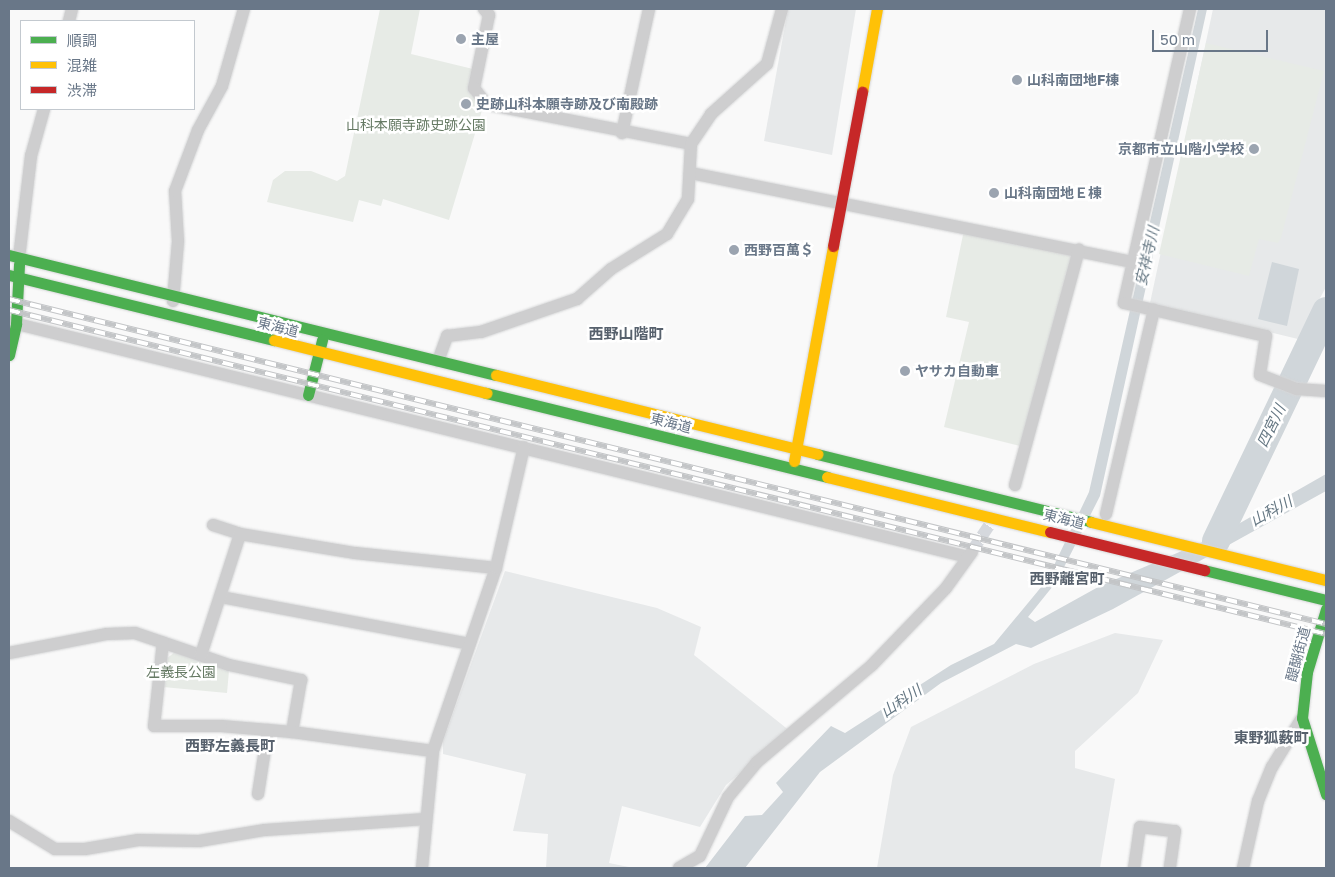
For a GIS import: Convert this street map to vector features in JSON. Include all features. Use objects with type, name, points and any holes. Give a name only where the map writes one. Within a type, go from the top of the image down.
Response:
[{"type":"main road","points":[[792,468],[877,9]]},
{"type":"main road","name":"東海道","points":[[14,257],[1326,580]]},
{"type":"main road","points":[[9,355],[14,257]]},
{"type":"main road","name":"東海道","points":[[14,276],[319,353],[1326,600]]},
{"type":"main road","points":[[308,395],[324,333]]},
{"type":"main road","name":"醍醐街道","points":[[1326,610],[1321,646],[1302,718],[1326,794]]},
{"type":"street","points":[[170,315],[175,296],[175,191],[191,146],[222,86],[244,9]]},
{"type":"street","points":[[484,9],[489,15],[474,88],[481,101],[622,133],[690,144]]},
{"type":"street","points":[[622,133],[649,9]]},
{"type":"street","points":[[438,361],[447,336],[481,332],[578,298],[610,269],[667,234],[688,199],[691,173],[690,144],[711,114],[767,64],[782,9]]},
{"type":"street","points":[[1190,9],[1124,303],[1266,336],[1260,375],[1297,389],[1326,391]]},
{"type":"street","points":[[14,257],[31,156],[44,110]]},
{"type":"street","points":[[691,173],[1133,262]]},
{"type":"street","points":[[1015,485],[1079,250]]},
{"type":"street","points":[[1106,514],[1153,310]]},
{"type":"street","points":[[12,323],[970,554],[946,588],[872,665],[757,762],[728,797],[700,856],[679,868]]},
{"type":"street","points":[[422,868],[433,751],[496,568],[524,447]]},
{"type":"street","points":[[213,524],[240,534],[355,553],[496,568]]},
{"type":"street","points":[[201,655],[240,534]]},
{"type":"street","points":[[221,596],[469,644]]},
{"type":"street","points":[[9,652],[107,634],[135,633],[201,655],[301,680],[292,732]]},
{"type":"street","points":[[162,642],[154,726],[292,732],[433,751]]},
{"type":"street","points":[[1243,868],[1258,801],[1272,767],[1302,718]]},
{"type":"street","points":[[258,794],[268,730]]},
{"type":"street","points":[[9,821],[55,849],[85,849],[138,840],[199,841],[265,830],[426,819]]},
{"type":"street","points":[[1134,868],[1140,827],[1175,831],[1170,868]]},
{"type":"shaded area","points":[[788,9],[856,9],[832,155],[764,141]]},
{"type":"shaded area","name":"京都市立山階小学校","points":[[1213,9],[1326,9],[1326,287],[1298,339],[1150,303]]},
{"type":"shaded area","points":[[505,571],[657,608],[701,627],[694,655],[790,731],[726,785],[700,827],[622,806],[609,863],[634,868],[546,868],[548,834],[513,831],[526,774],[443,754],[443,741]]},
{"type":"shaded area","points":[[1115,633],[1163,640],[1138,693],[1075,751],[1075,768],[1115,779],[1100,868],[877,868],[893,775],[911,727],[1034,664]]},
{"type":"green space","name":"山科本願寺跡史跡公園","points":[[380,9],[420,9],[411,54],[473,69],[468,89],[483,107],[449,220],[383,199],[381,206],[359,200],[353,222],[267,202],[273,180],[285,171],[311,171],[337,181],[345,176]]},
{"type":"green space","points":[[1206,43],[1324,71],[1281,238],[1278,243],[1259,239],[1249,276],[1159,254]]},
{"type":"green space","points":[[964,230],[1072,254],[1024,447],[944,427],[969,322],[946,317]]},
{"type":"green space","name":"左義長公園","points":[[175,652],[229,671],[227,693],[163,687],[166,659]]},
{"type":"water","points":[[1198,9],[1207,9],[1100,496],[1057,581],[1028,617],[1035,622],[1100,586],[1219,535],[1326,474],[1326,491],[1113,609],[1031,648],[1016,644],[941,683],[820,772],[745,868],[705,868],[745,816],[762,815],[783,792],[776,783],[831,726],[845,733],[951,665],[994,644],[1047,580],[1089,492]]},
{"type":"water","points":[[1272,262],[1299,269],[1287,326],[1258,319]]},
{"type":"waterway","name":"四宮川","points":[[1216,541],[1326,311]]},
{"type":"tunnel","points":[[972,551],[996,515]]},
{"type":"railway","points":[[9,299],[1326,624]]},
{"type":"railway","points":[[9,310],[1326,634]]},
{"type":"traffic: fast","points":[[9,255],[496,375]]},
{"type":"traffic: fast","points":[[9,355],[16,324],[19,264]]},
{"type":"traffic: fast","points":[[9,275],[274,340]]},
{"type":"traffic: fast","points":[[308,395],[322,340]]},
{"type":"traffic: fast","points":[[486,393],[827,477]]},
{"type":"traffic: fast","points":[[817,454],[1091,522]]},
{"type":"traffic: fast","points":[[1204,570],[1326,600]]},
{"type":"traffic: fast","points":[[1326,609],[1307,672],[1302,718],[1326,794]]},
{"type":"traffic: slow","points":[[862,92],[877,9]]},
{"type":"traffic: slow","points":[[794,461],[833,246]]},
{"type":"traffic: slow","points":[[274,340],[486,393]]},
{"type":"traffic: slow","points":[[496,375],[817,454]]},
{"type":"traffic: slow","points":[[827,477],[1050,532]]},
{"type":"traffic: slow","points":[[1091,522],[1326,580]]},
{"type":"traffic: jam","points":[[833,246],[862,92]]},
{"type":"traffic: jam","points":[[1050,532],[1204,570]]},
{"type":"place","name":"主屋","points":[[461,39]]},
{"type":"place","name":"山科南団地F棟","points":[[1017,80]]},
{"type":"place","name":"史跡山科本願寺跡及び南殿跡","points":[[466,104]]},
{"type":"place","name":"京都市立山階小学校","points":[[1254,149]]},
{"type":"place","name":"山科南団地Ｅ棟","points":[[994,193]]},
{"type":"place","name":"西野百萬＄","points":[[734,250]]},
{"type":"place","name":"ヤサカ自動車","points":[[905,371]]},
{"type":"district","name":"西野山階町","points":[[626,334]]},
{"type":"district","name":"西野離宮町","points":[[1067,579]]},
{"type":"district","name":"東野狐薮町","points":[[1271,738]]},
{"type":"district","name":"西野左義長町","points":[[230,746]]},
{"type":"water label","name":"安祥寺川","points":[[1147,256]]},
{"type":"water label","name":"山科川","points":[[1271,511]]},
{"type":"water label","name":"山科川","points":[[901,701]]}]
